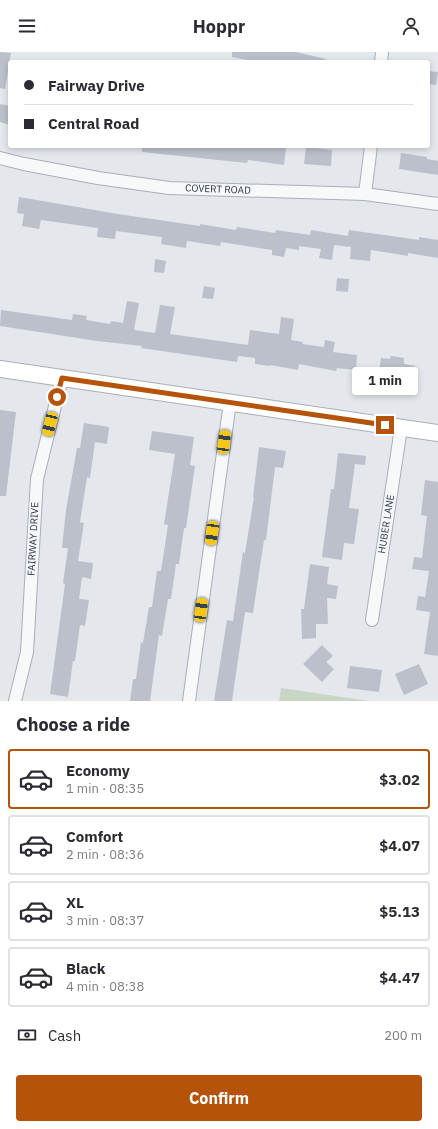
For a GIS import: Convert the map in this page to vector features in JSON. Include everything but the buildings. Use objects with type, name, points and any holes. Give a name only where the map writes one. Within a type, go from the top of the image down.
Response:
[{"type":"main road","points":[[0,369],[438,433]]},
{"type":"street","points":[[365,194],[371,148]]},
{"type":"street","name":"COVERT ROAD","points":[[0,158],[98,178],[169,188],[365,194],[438,204]]},
{"type":"street","name":"FAIRWAY DRIVE","points":[[15,701],[27,652],[37,479],[62,378]]},
{"type":"street","points":[[189,701],[230,402]]},
{"type":"street","name":"HUBER LANE","points":[[372,620],[401,428]]},
{"type":"green space","points":[[281,688],[369,701],[279,701]]},
{"type":"route","points":[[57,397],[62,378],[385,425]]}]
